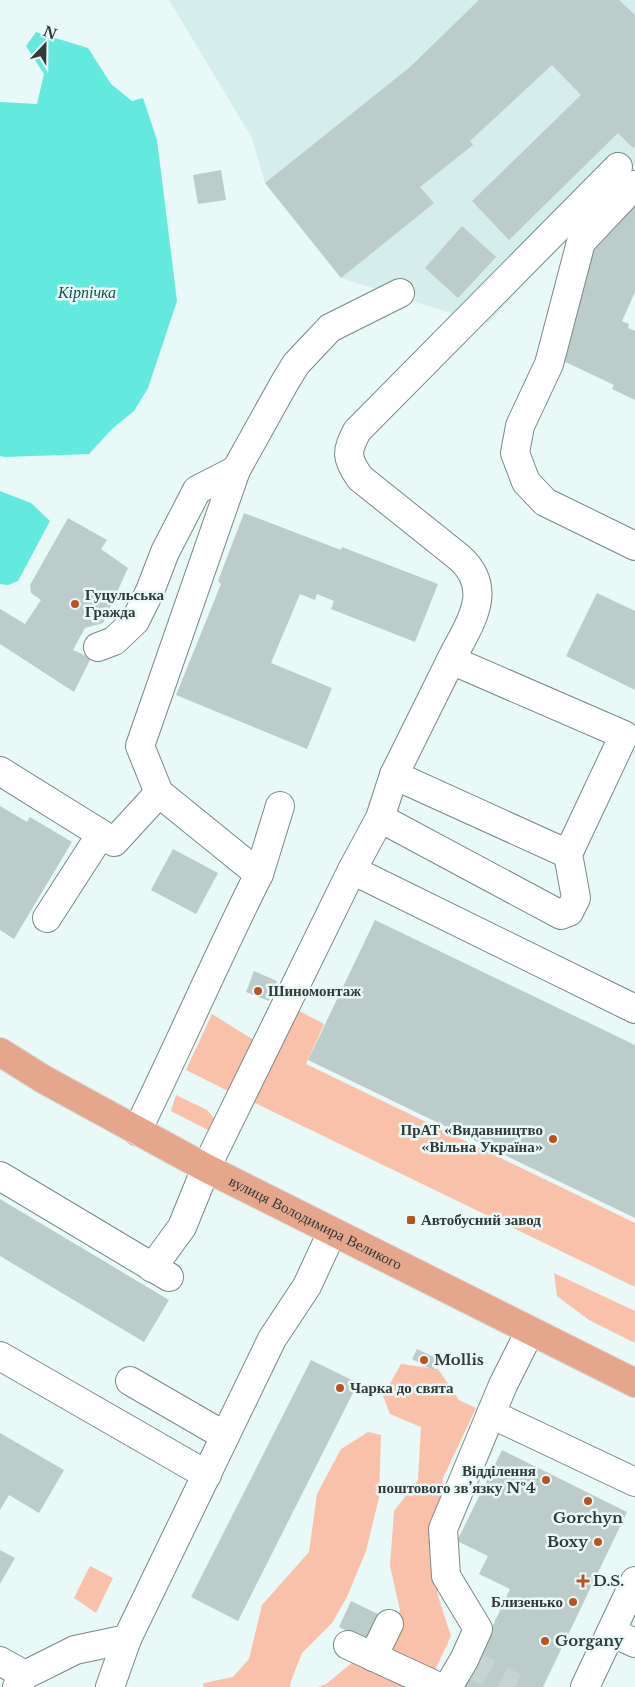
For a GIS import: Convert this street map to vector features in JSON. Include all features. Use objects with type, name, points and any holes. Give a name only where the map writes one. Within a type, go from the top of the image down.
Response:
[{"type":"main road","name":"вулиця Володимира Великого","points":[[0,1052],[42,1079],[136,1132],[635,1383]]},
{"type":"lane","points":[[626,176],[581,242],[549,364],[520,426],[515,453],[526,482],[545,502],[635,546]]},
{"type":"lane","points":[[0,1176],[160,1273],[182,1227],[206,1168],[352,870],[380,818],[394,775],[477,606],[478,595],[474,574],[468,565],[360,478],[350,464],[349,446],[357,431],[626,176]]},
{"type":"lane","points":[[259,874],[159,794],[140,746],[236,470],[296,364],[330,328],[400,293]]},
{"type":"lane","points":[[98,648],[114,641],[135,621],[150,591],[165,552],[197,490],[236,470]]},
{"type":"lane","points":[[380,818],[561,915],[569,912],[576,898],[568,854],[629,739],[451,660]]},
{"type":"lane","points":[[0,771],[114,842],[159,794]]},
{"type":"lane","points":[[394,775],[568,854]]},
{"type":"lane","points":[[136,1132],[162,1080],[218,946],[259,874],[280,806]]},
{"type":"lane","points":[[47,918],[101,834]]},
{"type":"lane","points":[[352,870],[635,1009]]},
{"type":"lane","points":[[110,1687],[127,1638],[272,1339],[307,1286],[332,1232]]},
{"type":"lane","points":[[448,1687],[464,1660],[478,1629],[446,1576],[443,1529],[503,1385],[530,1330]]},
{"type":"lane","points":[[0,1356],[206,1475]]},
{"type":"lane","points":[[130,1381],[225,1436]]},
{"type":"lane","points":[[491,1414],[635,1482]]},
{"type":"lane","points":[[585,1687],[623,1638],[635,1581]]},
{"type":"lane","points":[[373,1657],[389,1624]]},
{"type":"lane","points":[[0,1661],[21,1681],[75,1650],[127,1638]]},
{"type":"lane","points":[[348,1645],[439,1687]]},
{"type":"shaded area","points":[[169,0],[635,0],[635,165],[488,323],[469,319],[341,278],[265,183],[252,138]]},
{"type":"shaded area","points":[[290,1006],[324,1024],[306,1064],[635,1223],[635,1287],[249,1100]]},
{"type":"shaded area","points":[[212,1014],[257,1042],[232,1093],[186,1070]]},
{"type":"shaded area","points":[[176,1095],[207,1110],[214,1118],[208,1130],[171,1111]]},
{"type":"shaded area","points":[[554,1273],[635,1311],[635,1343],[589,1320],[557,1296]]},
{"type":"shaded area","points":[[401,1364],[438,1369],[459,1400],[476,1408],[443,1478],[431,1557],[438,1596],[451,1636],[427,1687],[318,1687],[326,1684],[358,1658],[390,1645],[400,1610],[390,1566],[394,1511],[418,1480],[421,1427],[390,1414],[383,1396]]},
{"type":"shaded area","points":[[368,1432],[381,1435],[379,1498],[366,1551],[347,1597],[332,1623],[302,1653],[290,1687],[203,1687],[204,1683],[233,1677],[249,1659],[262,1605],[309,1552],[317,1494],[341,1449]]},
{"type":"shaded area","points":[[90,1566],[113,1578],[96,1613],[74,1598]]},
{"type":"water","name":"Кірпічка","points":[[36,32],[88,48],[111,84],[132,101],[143,98],[157,140],[177,301],[148,388],[134,411],[112,429],[89,454],[5,457],[0,456],[0,102],[37,104],[44,74],[26,46]]},
{"type":"water","points":[[0,491],[31,503],[50,521],[18,581],[8,585],[0,584]]},
{"type":"building","points":[[479,0],[619,0],[635,15],[635,146],[633,148],[618,133],[509,240],[472,201],[581,95],[552,65],[470,141],[473,145],[420,187],[434,203],[341,278],[265,183],[410,67]]},
{"type":"building","points":[[221,170],[226,200],[198,204],[193,175]]},
{"type":"building","points":[[635,195],[635,292],[622,321],[629,324],[628,328],[635,331],[635,400],[612,389],[614,385],[538,349],[594,233]]},
{"type":"building","points":[[462,226],[496,257],[458,298],[425,268]]},
{"type":"building","points":[[244,513],[341,550],[342,547],[438,584],[415,642],[331,609],[334,601],[317,594],[315,600],[300,594],[271,663],[332,688],[307,749],[176,695],[221,584],[218,581]]},
{"type":"building","name":"Гуцульська Гражда","points":[[68,518],[107,540],[101,549],[128,568],[103,623],[85,628],[73,650],[91,658],[74,692],[0,644],[0,609],[25,624],[41,600],[31,593],[30,585]]},
{"type":"building","points":[[597,593],[635,611],[635,690],[566,656]]},
{"type":"building","points":[[0,806],[27,822],[30,817],[72,842],[14,939],[0,930]]},
{"type":"building","points":[[173,849],[218,873],[196,914],[151,890]]},
{"type":"building","name":"ПрАТ «Видавництво «Вільна Україна»","points":[[375,920],[635,1045],[635,1218],[308,1060]]},
{"type":"building","points":[[254,971],[277,981],[269,1001],[246,992]]},
{"type":"building","points":[[0,1199],[169,1300],[144,1342],[0,1256]]},
{"type":"building","points":[[417,1349],[438,1359],[433,1370],[412,1359]]},
{"type":"building","points":[[311,1360],[358,1383],[238,1621],[191,1597]]},
{"type":"building","points":[[0,1433],[64,1470],[39,1513],[9,1495],[0,1510]]},
{"type":"building","points":[[502,1450],[627,1512],[543,1687],[464,1687],[510,1589],[479,1574],[488,1556],[457,1541]]},
{"type":"building","points":[[0,1550],[15,1558],[0,1584]]},
{"type":"building","points":[[351,1601],[382,1616],[370,1642],[339,1627]]},
{"type":"tunnel","points":[[464,1660],[515,1687]]},
{"type":"place","name":"Гуцульська Гражда","points":[[75,604]]},
{"type":"place","name":"Шиномонтаж","points":[[258,991]]},
{"type":"place","name":"ПрАТ «Видавництво «Вільна Україна»","points":[[553,1139]]},
{"type":"place","name":"Автобусний завод","points":[[411,1220]]},
{"type":"place","name":"Mollis","points":[[424,1360]]},
{"type":"place","name":"Чарка до свята","points":[[340,1388]]},
{"type":"place","name":"Відділення поштового зв’язку №4","points":[[546,1480]]},
{"type":"place","name":"Gorchyn","points":[[588,1501]]},
{"type":"place","name":"Boxy","points":[[598,1542]]},
{"type":"place","name":"D.S.","points":[[583,1581]]},
{"type":"place","name":"Близенько","points":[[573,1602]]},
{"type":"place","name":"Gorgany","points":[[545,1641]]}]
